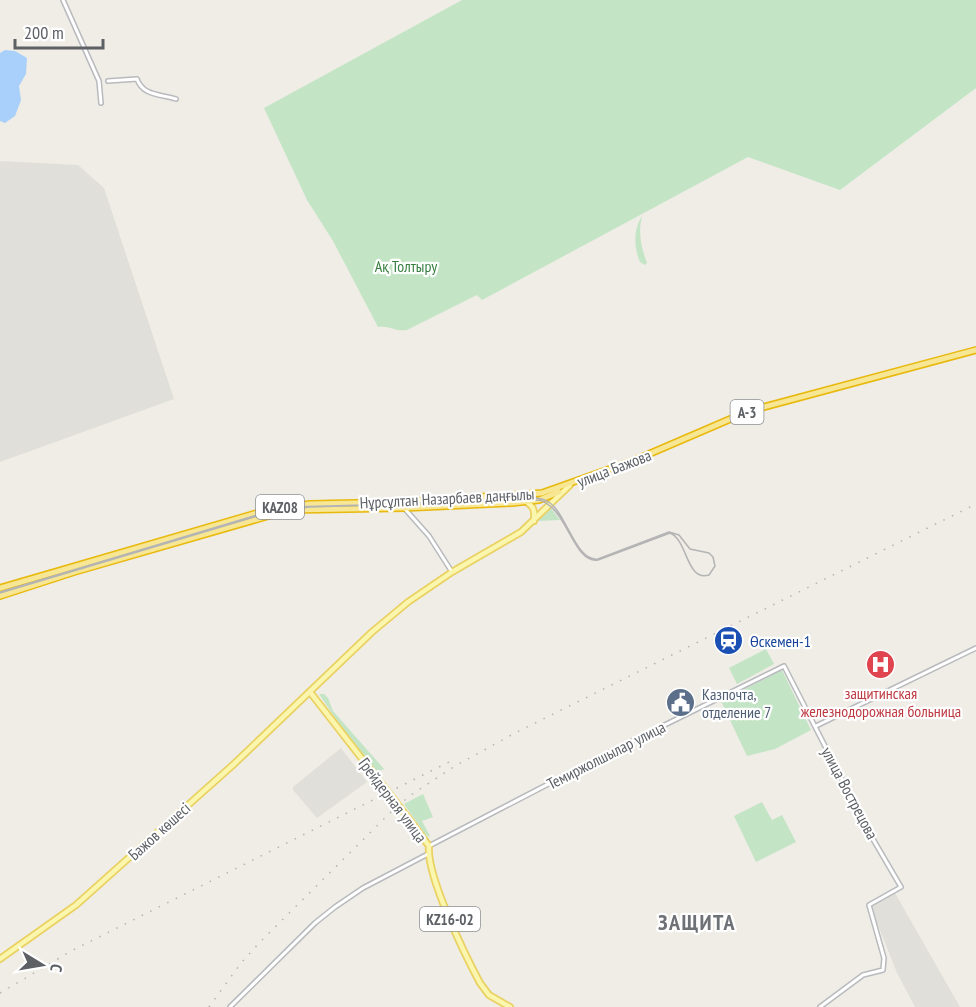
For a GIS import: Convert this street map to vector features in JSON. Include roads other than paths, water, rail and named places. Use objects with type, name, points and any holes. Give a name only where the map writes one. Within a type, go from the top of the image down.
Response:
[{"type":"highway","name":"улица Бажова","points":[[570,485],[749,411],[976,350]]},
{"type":"highway","name":"Нұрсұлтан Назарбаев даңғылы","points":[[0,596],[289,510],[539,500],[570,485]]},
{"type":"highway","name":"Нұрсұлтан Назарбаев даңғылы","points":[[0,588],[271,508],[310,504],[403,505],[542,494],[570,485]]},
{"type":"main road","name":"улица Бажова","points":[[310,692],[372,632],[408,602],[452,572],[517,535],[570,485]]},
{"type":"main road","points":[[525,501],[533,508],[534,521]]},
{"type":"main road","name":"Грейдерная улица","points":[[310,692],[429,846],[428,854],[444,904],[477,978],[489,996],[510,1007]]},
{"type":"main road","name":"Бажов көшесі","points":[[0,959],[76,905],[234,764],[310,692]]},
{"type":"street","points":[[63,0],[99,81],[101,102]]},
{"type":"street","points":[[108,81],[137,79],[140,88],[146,92],[176,99]]},
{"type":"street","points":[[403,505],[429,536],[452,572]]},
{"type":"street","points":[[816,726],[976,648]]},
{"type":"street","name":"улица Вострецова","points":[[784,666],[870,834],[901,887],[868,905],[885,966],[879,972],[863,975],[820,1007]]},
{"type":"street","name":"Темиржолшылар улица","points":[[429,846],[608,753],[784,666]]},
{"type":"street","points":[[230,1007],[315,923],[335,907],[363,888],[428,854]]},
{"type":"water","points":[[5,50],[15,51],[27,58],[26,74],[19,86],[21,100],[15,116],[5,123],[0,121],[0,53]]},
{"type":"tram line","points":[[0,592],[270,511],[289,507],[532,498],[546,501],[556,509],[578,546],[590,558],[598,559],[669,532],[679,535],[690,549],[709,553],[713,557],[715,566],[709,575],[696,572],[691,567],[676,537],[670,533],[598,560],[589,559],[576,545],[557,513],[549,505],[539,500],[310,507],[271,512],[0,593]]},
{"type":"railway","points":[[209,1007],[241,963],[260,942],[392,811],[411,795],[455,766],[515,733],[976,504]]},
{"type":"railway","points":[[0,993],[73,950],[449,762]]},
{"type":"place","name":"Өскемен-1","points":[[729,641]]},
{"type":"place","name":"защитинская железнодорожная больница","points":[[881,665]]},
{"type":"place","name":"Казпочта, отделение 7","points":[[681,703]]},
{"type":"district","name":"ЗАЩИТА","points":[[697,922]]},
{"type":"park label","name":"Ақ Толтыру","points":[[406,266]]}]
